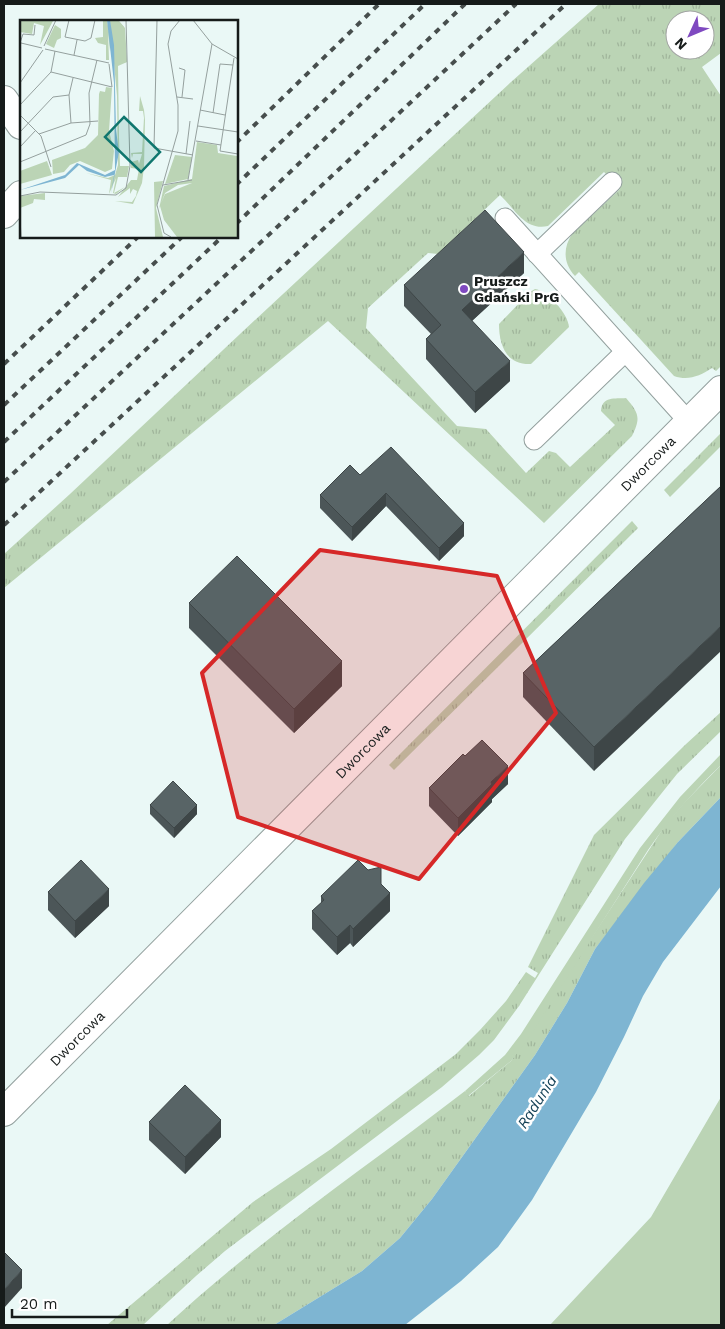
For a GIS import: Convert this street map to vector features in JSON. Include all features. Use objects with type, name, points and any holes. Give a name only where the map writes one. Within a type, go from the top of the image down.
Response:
[{"type":"street","points":[[4,100],[20,124]]},
{"type":"street","points":[[4,214],[20,196]]},
{"type":"street","name":"Dworcowa","points":[[4,1112],[721,390]]},
{"type":"lane","points":[[537,254],[612,182]]},
{"type":"lane","points":[[505,218],[689,422]]},
{"type":"lane","points":[[534,440],[625,352]]},
{"type":"highlighted area","points":[[320,550],[497,576],[556,713],[419,879],[238,817],[202,673]]},
{"type":"green space","points":[[599,4],[721,4],[721,53],[715,57],[715,10],[665,10],[665,60],[712,60],[702,67],[721,96],[721,366],[716,371],[712,368],[689,378],[674,376],[579,272],[575,276],[568,266],[566,250],[572,234],[620,189],[604,172],[548,226],[540,227],[527,222],[500,195],[438,254],[428,253],[368,308],[366,328],[457,426],[486,429],[526,473],[549,451],[556,453],[570,467],[615,425],[601,411],[604,403],[610,399],[626,398],[634,408],[637,416],[637,425],[632,436],[544,523],[328,321],[4,588],[4,554],[511,82]]},
{"type":"green space","points":[[535,289],[551,298],[565,316],[569,327],[531,364],[522,363],[515,361],[506,352],[500,339],[499,324]]},
{"type":"green space","points":[[721,433],[721,446],[670,497],[664,490]]},
{"type":"green space","points":[[632,521],[638,528],[394,770],[389,765]]},
{"type":"green space","points":[[721,712],[721,731],[677,774],[625,839],[519,1006],[494,1040],[479,1055],[442,1087],[225,1251],[143,1325],[107,1325],[253,1202],[331,1149],[456,1054],[506,1001],[526,972],[535,978],[538,973],[528,967],[594,835]]},
{"type":"green space","points":[[721,754],[721,765],[683,805],[648,850],[528,1039],[511,1061],[468,1096],[465,1091],[505,1055],[521,1034],[640,848],[680,797]]},
{"type":"green space","points":[[721,765],[721,797],[678,842],[595,949],[567,1003],[535,1055],[432,1199],[400,1238],[362,1271],[274,1325],[167,1325],[202,1293],[276,1233],[465,1091],[469,1096],[511,1061],[666,824]]},
{"type":"green space","points":[[721,1097],[721,1325],[550,1325],[651,1217]]},
{"type":"water","name":"Radunia","points":[[721,797],[721,886],[663,962],[643,996],[596,1092],[532,1200],[498,1247],[461,1281],[405,1325],[274,1325],[362,1271],[400,1238],[432,1199],[535,1055],[567,1003],[595,949],[644,883],[678,842]]},
{"type":"building","points":[[485,210],[524,252],[462,310],[510,361],[475,392],[426,339],[441,325],[404,285]]},
{"type":"building","points":[[391,447],[464,523],[439,548],[386,493],[352,527],[320,495],[350,465],[360,475]]},
{"type":"building","points":[[721,486],[721,626],[594,747],[523,673]]},
{"type":"building","points":[[237,556],[342,661],[294,709],[189,603]]},
{"type":"building","points":[[482,740],[508,766],[458,818],[429,788],[463,754],[465,756]]},
{"type":"building","points":[[173,781],[197,805],[174,828],[150,805]]},
{"type":"building","points":[[81,860],[109,889],[75,921],[48,892]]},
{"type":"building","points":[[358,860],[368,870],[381,867],[381,884],[390,893],[353,929],[350,925],[337,937],[312,911],[324,900],[321,896]]},
{"type":"building","points":[[185,1085],[221,1120],[185,1157],[149,1122]]},
{"type":"building","points":[[4,1252],[22,1270],[4,1290]]},
{"type":"railway","points":[[238,141],[379,4]]},
{"type":"railway","points":[[238,183],[425,4]]},
{"type":"railway","points":[[238,222],[465,4]]},
{"type":"railway","points":[[4,482],[516,4]]},
{"type":"railway","points":[[4,525],[566,4]]},
{"type":"railway","points":[[4,364],[137,238]]},
{"type":"railway","points":[[4,405],[181,238]]},
{"type":"railway","points":[[4,442],[221,238]]},
{"type":"place","name":"Pruszcz Gdański PrG","points":[[464,289]]}]
